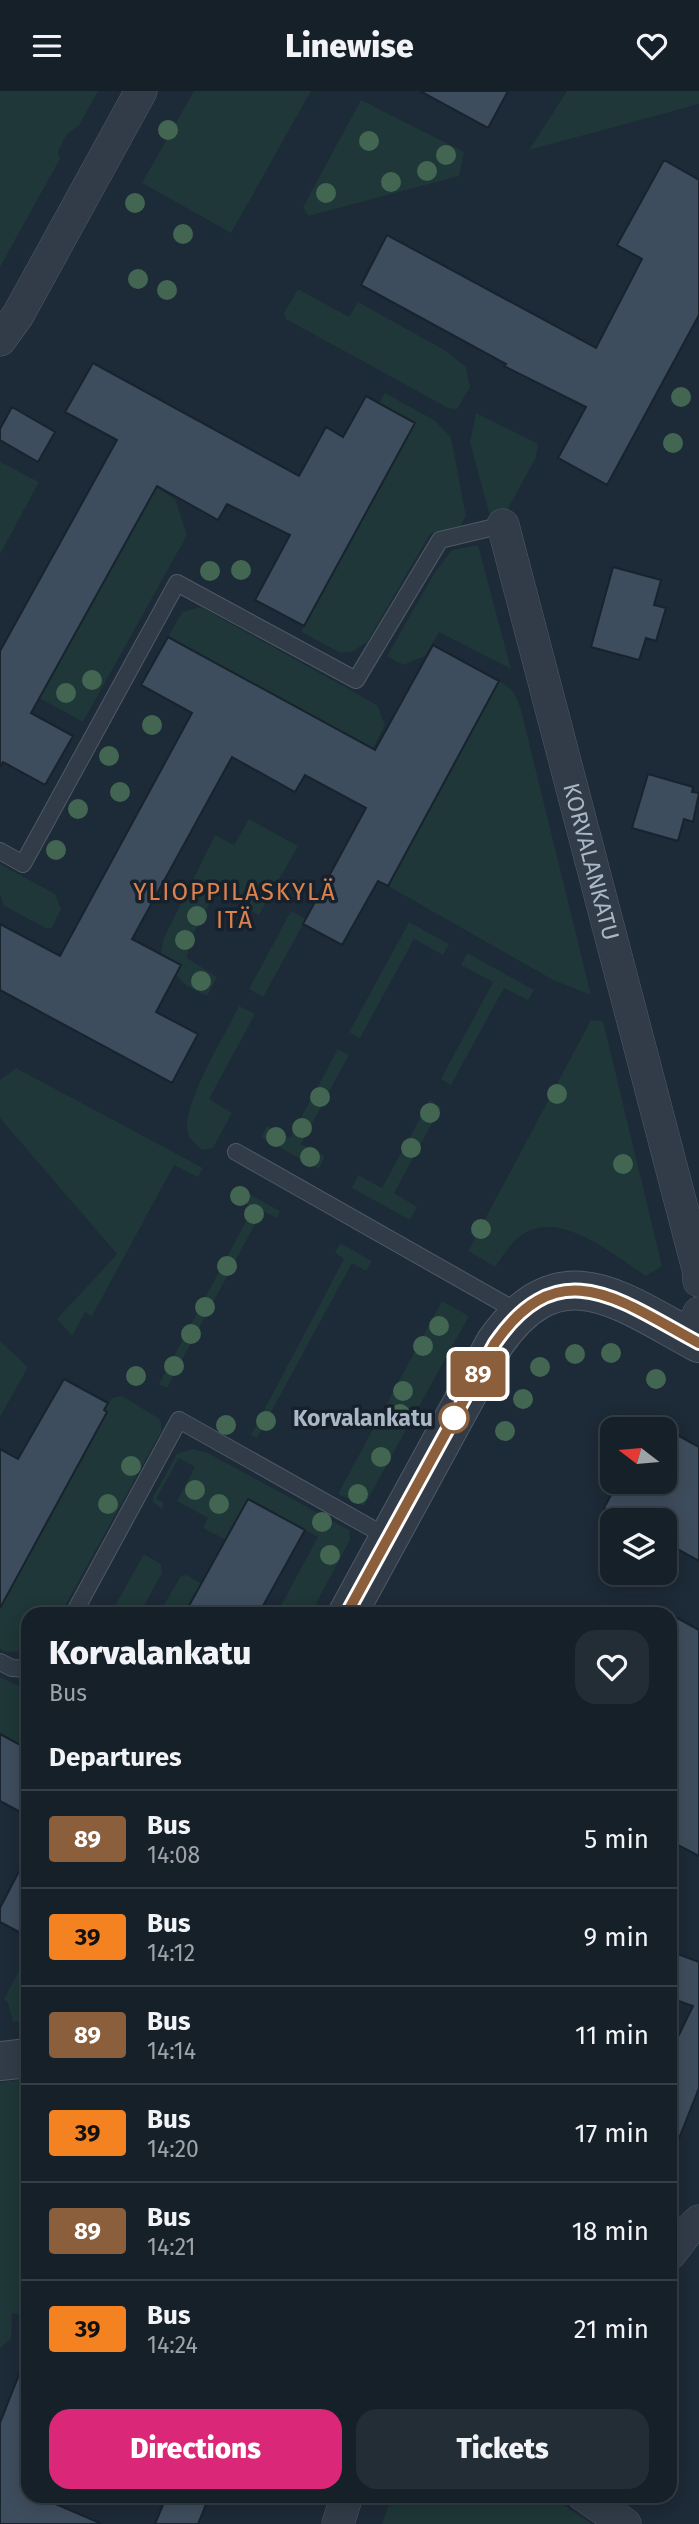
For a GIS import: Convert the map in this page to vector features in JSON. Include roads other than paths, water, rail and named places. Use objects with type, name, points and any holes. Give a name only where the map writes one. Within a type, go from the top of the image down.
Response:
[{"type":"street","points":[[0,340],[18,315],[141,91]]},
{"type":"street","name":"KORVALANKATU","points":[[503,525],[699,1281]]},
{"type":"street","points":[[351,1607],[495,1343],[520,1313],[539,1299],[555,1292],[586,1290],[608,1295],[695,1331]]},
{"type":"street","points":[[0,2061],[21,2059]]},
{"type":"street","points":[[677,2245],[699,2221]]},
{"type":"street","points":[[338,2524],[345,2503]]},
{"type":"street","points":[[595,2503],[625,2524]]},
{"type":"lane","points":[[0,851],[23,864],[177,583],[356,680],[440,540],[503,525]]},
{"type":"lane","points":[[236,1152],[520,1313]]},
{"type":"lane","points":[[77,1607],[179,1420],[389,1538]]},
{"type":"lane","points":[[0,1662],[12,1668],[21,1669]]},
{"type":"place","name":"Korvalankatu","points":[[454,1418]]},
{"type":"district","name":"YLIOPPILASKYLÄ ITÄ","points":[[235,906]]}]
